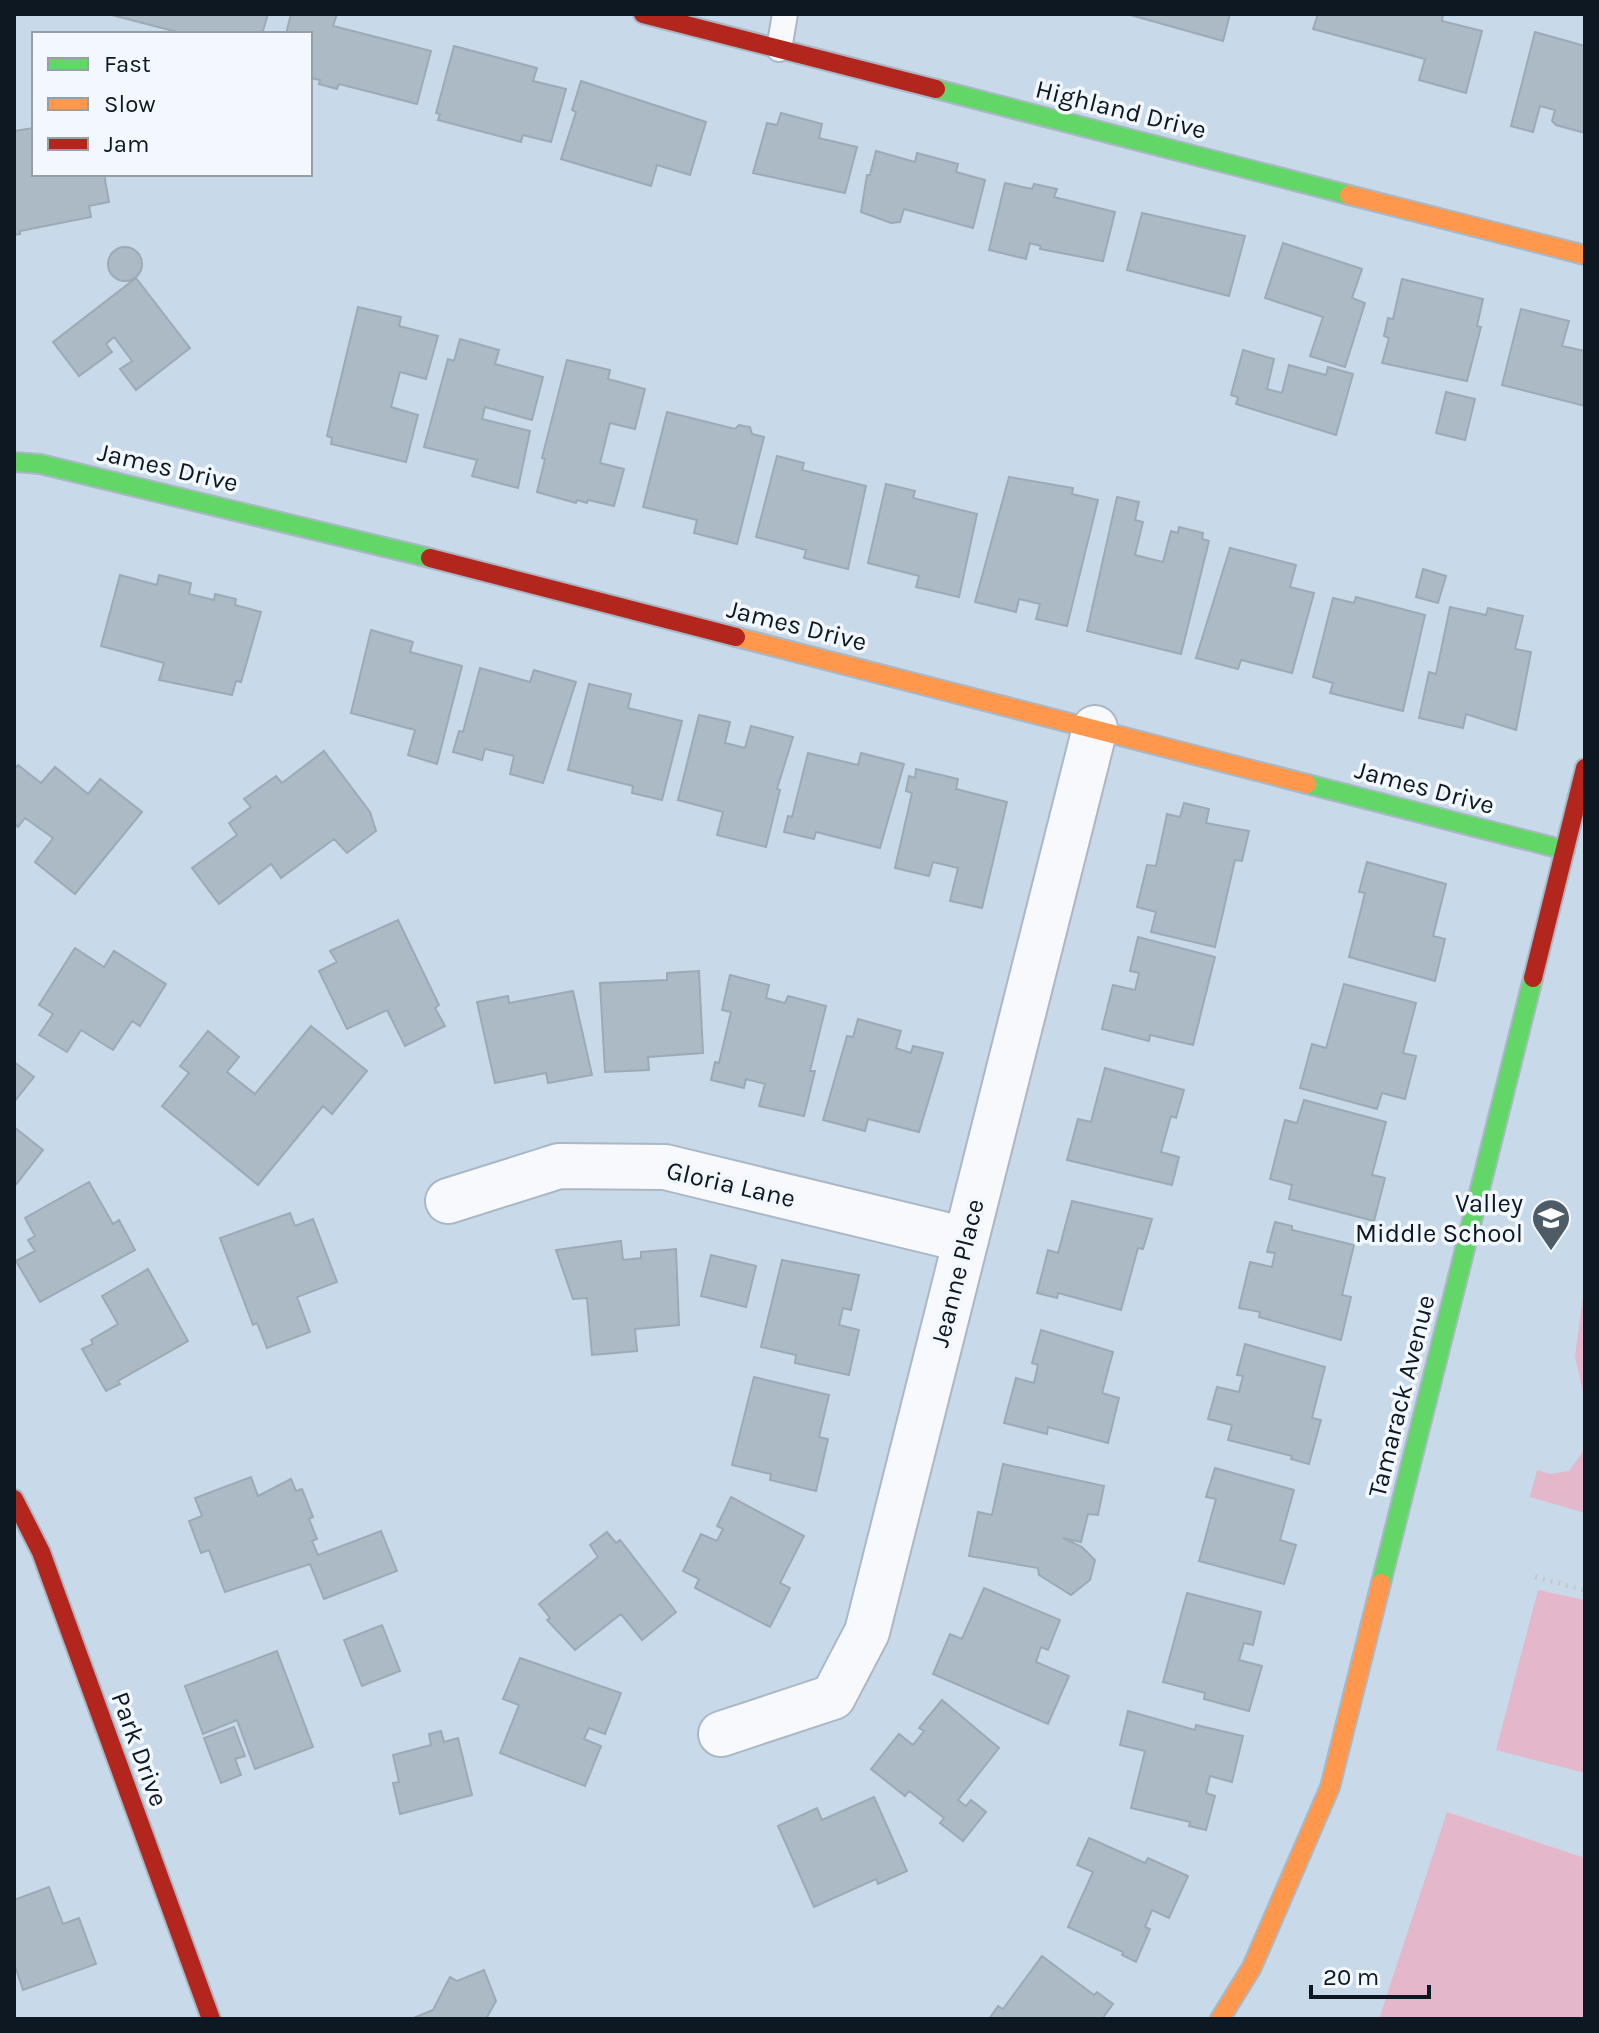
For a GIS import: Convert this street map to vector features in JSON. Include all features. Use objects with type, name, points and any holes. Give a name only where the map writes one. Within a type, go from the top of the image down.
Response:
[{"type":"street","name":"Highland Drive","points":[[643,14],[1585,255]]},
{"type":"street","name":"James Drive","points":[[14,462],[40,464],[288,522],[1565,850]]},
{"type":"street","name":"Jeanne Place","points":[[721,1734],[833,1697],[867,1632],[1095,728]]},
{"type":"street","name":"Tamarack Avenue","points":[[1220,2019],[1252,1967],[1330,1787],[1585,768]]},
{"type":"street","name":"Gloria Lane","points":[[448,1201],[559,1166],[665,1167],[966,1240]]},
{"type":"street","name":"Park Drive","points":[[14,1499],[41,1552],[211,2019]]},
{"type":"lane","points":[[779,49],[785,14]]},
{"type":"path","points":[[1535,1577],[1585,1590]]},
{"type":"shaded area","points":[[1585,1282],[1585,1402],[1575,1356]]},
{"type":"shaded area","points":[[1585,1439],[1585,1513],[1530,1497],[1537,1470],[1550,1474],[1569,1471],[1582,1453]]},
{"type":"shaded area","points":[[1538,1590],[1585,1600],[1585,1773],[1496,1750]]},
{"type":"shaded area","points":[[1447,1812],[1585,1858],[1585,2019],[1379,2019]]},
{"type":"building","points":[[108,14],[268,14],[263,32],[177,32]]},
{"type":"building","points":[[291,14],[337,14],[333,26],[431,51],[417,104],[339,84],[337,89],[319,84],[320,80],[312,78],[312,32],[286,32]]},
{"type":"building","points":[[1127,14],[1230,14],[1223,41]]},
{"type":"building","points":[[1318,14],[1443,14],[1442,21],[1482,31],[1466,93],[1419,80],[1425,59],[1313,29]]},
{"type":"building","points":[[1535,32],[1585,46],[1585,133],[1556,125],[1552,121],[1555,110],[1540,106],[1533,132],[1511,126]]},
{"type":"building","points":[[454,46],[537,68],[533,81],[566,89],[551,142],[523,135],[521,142],[438,120],[440,114],[436,113]]},
{"type":"building","points":[[581,81],[706,122],[690,175],[657,165],[651,186],[561,159],[576,112],[572,110]]},
{"type":"building","points":[[781,113],[822,124],[819,138],[857,147],[845,193],[753,173],[767,123],[777,125]]},
{"type":"building","points":[[32,128],[32,176],[104,176],[109,202],[89,206],[91,217],[20,231],[20,234],[14,235],[14,131]]},
{"type":"building","points":[[876,151],[915,162],[917,153],[958,164],[956,172],[985,180],[973,228],[904,209],[900,222],[891,223],[861,212],[867,175],[870,175]]},
{"type":"building","points":[[1005,183],[1032,189],[1034,184],[1057,189],[1054,197],[1115,212],[1103,261],[1040,249],[1041,246],[1030,243],[1026,259],[989,250]]},
{"type":"building","points":[[1142,213],[1245,236],[1229,296],[1127,270]]},
{"type":"building","points":[[1283,243],[1362,269],[1352,298],[1365,303],[1345,367],[1310,356],[1323,317],[1265,298]]},
{"type":"building","points":[[125,247],[137,252],[142,264],[137,276],[125,281],[113,276],[108,264],[113,252]]},
{"type":"building","points":[[136,278],[190,348],[136,390],[120,369],[132,361],[114,337],[106,344],[112,352],[79,376],[53,342]]},
{"type":"building","points":[[1402,279],[1483,299],[1477,326],[1481,327],[1467,381],[1382,363],[1389,338],[1384,336],[1388,318],[1393,319]]},
{"type":"building","points":[[358,307],[401,317],[399,326],[438,336],[426,379],[400,372],[391,407],[418,415],[406,462],[331,444],[332,438],[327,436]]},
{"type":"building","points":[[1521,309],[1569,321],[1562,346],[1585,351],[1585,406],[1502,385]]},
{"type":"building","points":[[460,339],[499,350],[495,364],[543,377],[532,420],[485,407],[482,419],[530,431],[518,488],[472,476],[477,460],[424,447],[448,359],[454,361]]},
{"type":"building","points":[[1243,350],[1274,359],[1267,389],[1282,393],[1289,365],[1326,375],[1328,367],[1353,374],[1336,435],[1236,404],[1238,397],[1231,395]]},
{"type":"building","points":[[567,360],[610,370],[608,379],[645,389],[635,429],[610,423],[600,463],[624,469],[614,506],[588,500],[587,503],[577,500],[576,503],[537,492],[545,459],[542,458]]},
{"type":"building","points":[[1446,392],[1475,399],[1465,440],[1436,433]]},
{"type":"building","points":[[667,412],[735,429],[739,425],[750,427],[752,434],[764,437],[737,544],[694,533],[697,520],[643,507]]},
{"type":"building","points":[[777,456],[804,463],[802,470],[866,486],[848,569],[804,558],[806,550],[756,537]]},
{"type":"building","points":[[1009,477],[1073,488],[1072,494],[1098,500],[1067,626],[1036,619],[1040,604],[1019,599],[1016,612],[975,602]]},
{"type":"building","points":[[886,484],[915,491],[913,498],[977,514],[959,597],[916,587],[919,576],[868,563]]},
{"type":"building","points":[[1117,497],[1139,502],[1135,520],[1143,522],[1135,555],[1163,562],[1171,531],[1178,533],[1179,527],[1203,533],[1202,539],[1209,541],[1181,654],[1087,631]]},
{"type":"building","points":[[1230,548],[1296,565],[1290,587],[1314,593],[1292,673],[1241,660],[1238,669],[1196,658]]},
{"type":"building","points":[[1423,569],[1446,576],[1438,603],[1416,597]]},
{"type":"building","points":[[120,575],[157,585],[159,575],[191,583],[189,594],[214,600],[215,594],[236,599],[235,605],[261,612],[241,682],[236,681],[232,695],[159,680],[164,663],[101,646]]},
{"type":"building","points":[[1356,597],[1425,615],[1403,711],[1330,693],[1333,683],[1313,677],[1333,598],[1354,603]]},
{"type":"building","points":[[1450,607],[1486,615],[1488,608],[1523,616],[1515,649],[1531,652],[1516,730],[1466,714],[1463,728],[1419,718],[1429,672],[1436,674]]},
{"type":"building","points":[[371,630],[413,642],[410,652],[462,666],[437,764],[408,755],[415,730],[351,713]]},
{"type":"building","points":[[480,668],[530,682],[534,670],[576,682],[543,783],[510,774],[514,756],[485,749],[482,760],[453,752],[459,731],[463,732]]},
{"type":"building","points":[[589,684],[631,694],[628,708],[682,721],[662,800],[632,793],[633,786],[568,770]]},
{"type":"building","points":[[699,715],[730,722],[725,743],[745,748],[751,726],[793,737],[777,789],[780,790],[766,847],[717,835],[723,812],[678,800]]},
{"type":"building","points":[[324,751],[370,812],[376,831],[347,853],[334,839],[281,878],[271,864],[219,904],[192,868],[237,835],[229,823],[251,807],[244,799],[276,776],[282,783]]},
{"type":"building","points":[[808,753],[858,765],[861,753],[904,764],[880,848],[816,832],[814,839],[784,832],[788,816],[792,817]]},
{"type":"building","points":[[18,765],[41,783],[55,767],[88,794],[100,779],[142,812],[75,894],[35,862],[53,838],[25,818],[18,827],[14,823],[14,770]]},
{"type":"building","points":[[916,769],[958,779],[956,789],[1007,802],[982,908],[950,901],[958,868],[933,862],[929,876],[895,868],[912,793],[906,791],[909,776],[915,778]]},
{"type":"building","points":[[1184,803],[1209,809],[1206,823],[1249,831],[1242,861],[1235,860],[1215,947],[1151,932],[1156,912],[1137,907],[1147,865],[1156,866],[1167,814],[1180,817]]},
{"type":"building","points":[[1367,862],[1446,884],[1433,936],[1445,939],[1435,981],[1349,957],[1365,893],[1359,892]]},
{"type":"building","points":[[398,920],[439,1005],[435,1008],[445,1026],[405,1046],[387,1010],[347,1029],[319,971],[337,962],[330,951]]},
{"type":"building","points":[[1138,937],[1215,957],[1193,1045],[1150,1035],[1149,1041],[1102,1029],[1113,985],[1135,990],[1139,973],[1130,971]]},
{"type":"building","points":[[75,948],[104,967],[114,951],[166,984],[140,1026],[132,1021],[113,1050],[81,1030],[67,1052],[39,1035],[53,1014],[39,1005]]},
{"type":"building","points":[[699,971],[703,1053],[648,1057],[649,1070],[605,1072],[600,983],[667,980],[667,973]]},
{"type":"building","points":[[730,975],[769,985],[766,998],[785,1003],[788,996],[826,1006],[810,1071],[815,1071],[804,1116],[759,1106],[765,1084],[746,1079],[744,1088],[711,1080],[715,1062],[719,1063],[731,1012],[722,1010]]},
{"type":"building","points":[[1344,984],[1416,1003],[1403,1053],[1416,1056],[1405,1099],[1382,1093],[1377,1109],[1300,1088],[1312,1044],[1326,1048]]},
{"type":"building","points":[[573,991],[592,1075],[548,1083],[546,1073],[495,1083],[477,1002],[508,996],[509,1003]]},
{"type":"building","points":[[858,1019],[901,1031],[896,1048],[911,1053],[913,1046],[943,1053],[919,1132],[868,1119],[865,1131],[823,1120],[847,1036],[853,1037]]},
{"type":"building","points":[[311,1026],[367,1071],[332,1114],[323,1106],[258,1185],[162,1106],[189,1073],[180,1066],[208,1031],[239,1057],[227,1072],[255,1094]]},
{"type":"building","points":[[14,1062],[34,1077],[14,1102]]},
{"type":"building","points":[[1105,1068],[1184,1090],[1176,1118],[1171,1116],[1161,1152],[1179,1157],[1172,1185],[1067,1160],[1078,1119],[1091,1122]]},
{"type":"building","points":[[1304,1100],[1386,1122],[1372,1175],[1385,1178],[1374,1221],[1289,1199],[1292,1185],[1270,1179],[1285,1120],[1297,1123]]},
{"type":"building","points":[[14,1127],[43,1150],[14,1187]]},
{"type":"building","points":[[89,1182],[113,1224],[119,1220],[135,1250],[40,1302],[16,1261],[35,1251],[28,1240],[35,1236],[25,1218]]},
{"type":"building","points":[[1072,1201],[1152,1219],[1143,1249],[1138,1248],[1121,1310],[1058,1293],[1057,1298],[1037,1293],[1048,1250],[1058,1253]]},
{"type":"building","points":[[290,1213],[295,1226],[313,1219],[337,1282],[297,1297],[310,1332],[267,1348],[257,1323],[253,1325],[220,1238]]},
{"type":"building","points":[[1275,1222],[1292,1226],[1292,1230],[1354,1245],[1342,1295],[1351,1297],[1341,1340],[1259,1317],[1260,1312],[1239,1308],[1250,1262],[1272,1267],[1275,1253],[1267,1252]]},
{"type":"building","points":[[621,1241],[623,1260],[641,1258],[641,1252],[676,1249],[679,1325],[635,1329],[637,1351],[592,1355],[587,1298],[573,1299],[556,1250]]},
{"type":"building","points":[[711,1255],[756,1266],[746,1307],[701,1296]]},
{"type":"building","points":[[782,1260],[859,1275],[851,1310],[843,1308],[839,1325],[859,1330],[849,1375],[795,1363],[796,1355],[761,1347]]},
{"type":"building","points":[[148,1269],[188,1341],[106,1391],[82,1349],[118,1324],[102,1296]]},
{"type":"building","points":[[1041,1330],[1113,1352],[1102,1393],[1119,1398],[1108,1443],[1048,1427],[1047,1434],[1004,1423],[1016,1378],[1034,1383],[1038,1365],[1032,1363]]},
{"type":"building","points":[[1245,1344],[1325,1367],[1312,1418],[1321,1420],[1309,1464],[1291,1459],[1292,1456],[1228,1440],[1232,1425],[1208,1419],[1217,1387],[1239,1392],[1243,1376],[1237,1375]]},
{"type":"building","points":[[754,1377],[829,1395],[819,1437],[828,1439],[816,1491],[770,1480],[771,1474],[732,1465]]},
{"type":"building","points":[[1003,1464],[1104,1486],[1098,1515],[1088,1514],[1081,1542],[1063,1538],[1082,1547],[1095,1560],[1090,1580],[1071,1595],[1039,1575],[1038,1568],[969,1556],[978,1512],[992,1515]]},
{"type":"building","points":[[1215,1468],[1294,1490],[1280,1540],[1296,1545],[1284,1584],[1199,1561],[1216,1499],[1206,1497]]},
{"type":"building","points":[[251,1477],[258,1496],[291,1479],[296,1491],[302,1489],[313,1517],[309,1519],[317,1539],[312,1541],[318,1555],[381,1531],[397,1571],[324,1599],[310,1564],[225,1592],[209,1550],[201,1553],[189,1521],[202,1516],[195,1498]]},
{"type":"building","points":[[731,1497],[804,1536],[780,1583],[790,1588],[770,1627],[695,1588],[699,1579],[683,1571],[701,1534],[717,1541],[723,1529],[717,1526]]},
{"type":"building","points":[[607,1532],[616,1543],[620,1540],[676,1612],[642,1640],[621,1614],[575,1650],[547,1620],[550,1618],[539,1604],[598,1557],[590,1545]]},
{"type":"building","points":[[984,1588],[1060,1620],[1048,1650],[1041,1647],[1036,1662],[1069,1676],[1048,1724],[933,1674],[950,1634],[962,1639]]},
{"type":"building","points":[[1187,1593],[1261,1612],[1253,1645],[1244,1643],[1239,1660],[1262,1666],[1249,1711],[1204,1699],[1205,1693],[1163,1682]]},
{"type":"building","points":[[382,1625],[400,1671],[362,1686],[344,1640]]},
{"type":"building","points":[[277,1651],[313,1747],[255,1769],[237,1720],[203,1734],[185,1686]]},
{"type":"building","points":[[520,1658],[621,1693],[605,1734],[589,1728],[584,1739],[601,1746],[585,1786],[500,1753],[519,1705],[503,1699]]},
{"type":"building","points":[[942,1700],[999,1748],[958,1800],[966,1806],[971,1800],[986,1812],[963,1841],[940,1823],[944,1818],[909,1791],[905,1796],[871,1769],[899,1734],[913,1745],[924,1731],[919,1728]]},
{"type":"building","points":[[1128,1711],[1195,1730],[1196,1725],[1243,1736],[1232,1782],[1210,1776],[1206,1793],[1215,1796],[1206,1830],[1189,1826],[1190,1822],[1131,1808],[1145,1751],[1120,1745]]},
{"type":"building","points":[[234,1727],[245,1756],[235,1759],[241,1775],[221,1783],[204,1738]]},
{"type":"building","points":[[441,1731],[444,1742],[458,1738],[472,1795],[400,1814],[393,1783],[399,1782],[393,1755],[431,1745],[429,1734]]},
{"type":"building","points":[[874,1797],[907,1871],[878,1884],[876,1879],[814,1907],[778,1826],[817,1808],[822,1820]]},
{"type":"building","points":[[1089,1838],[1145,1863],[1148,1858],[1188,1876],[1169,1918],[1152,1910],[1145,1927],[1150,1929],[1136,1962],[1122,1955],[1123,1952],[1068,1927],[1093,1872],[1077,1865]]},
{"type":"building","points":[[49,1887],[63,1924],[79,1918],[96,1964],[23,1990],[14,1963],[14,1900]]},
{"type":"building","points":[[1042,1956],[1094,1995],[1097,1992],[1113,2004],[1102,2019],[989,2019],[998,2006],[1003,2009]]},
{"type":"building","points":[[484,1970],[496,2001],[486,2019],[411,2019],[433,2010],[450,1977],[457,1981]]},
{"type":"traffic: fast","points":[[936,89],[1349,195]]},
{"type":"traffic: fast","points":[[14,462],[40,464],[430,558]]},
{"type":"traffic: fast","points":[[1307,784],[1565,850]]},
{"type":"traffic: fast","points":[[1381,1583],[1533,978]]},
{"type":"traffic: slow","points":[[1349,195],[1585,255]]},
{"type":"traffic: slow","points":[[736,637],[1307,784]]},
{"type":"traffic: slow","points":[[1220,2019],[1252,1967],[1330,1787],[1381,1583]]},
{"type":"traffic: jam","points":[[643,14],[936,89]]},
{"type":"traffic: jam","points":[[430,558],[736,637]]},
{"type":"traffic: jam","points":[[1533,978],[1585,768]]},
{"type":"traffic: jam","points":[[14,1499],[41,1552],[211,2019]]},
{"type":"place","name":"Valley Middle School","points":[[1551,1252]]}]
